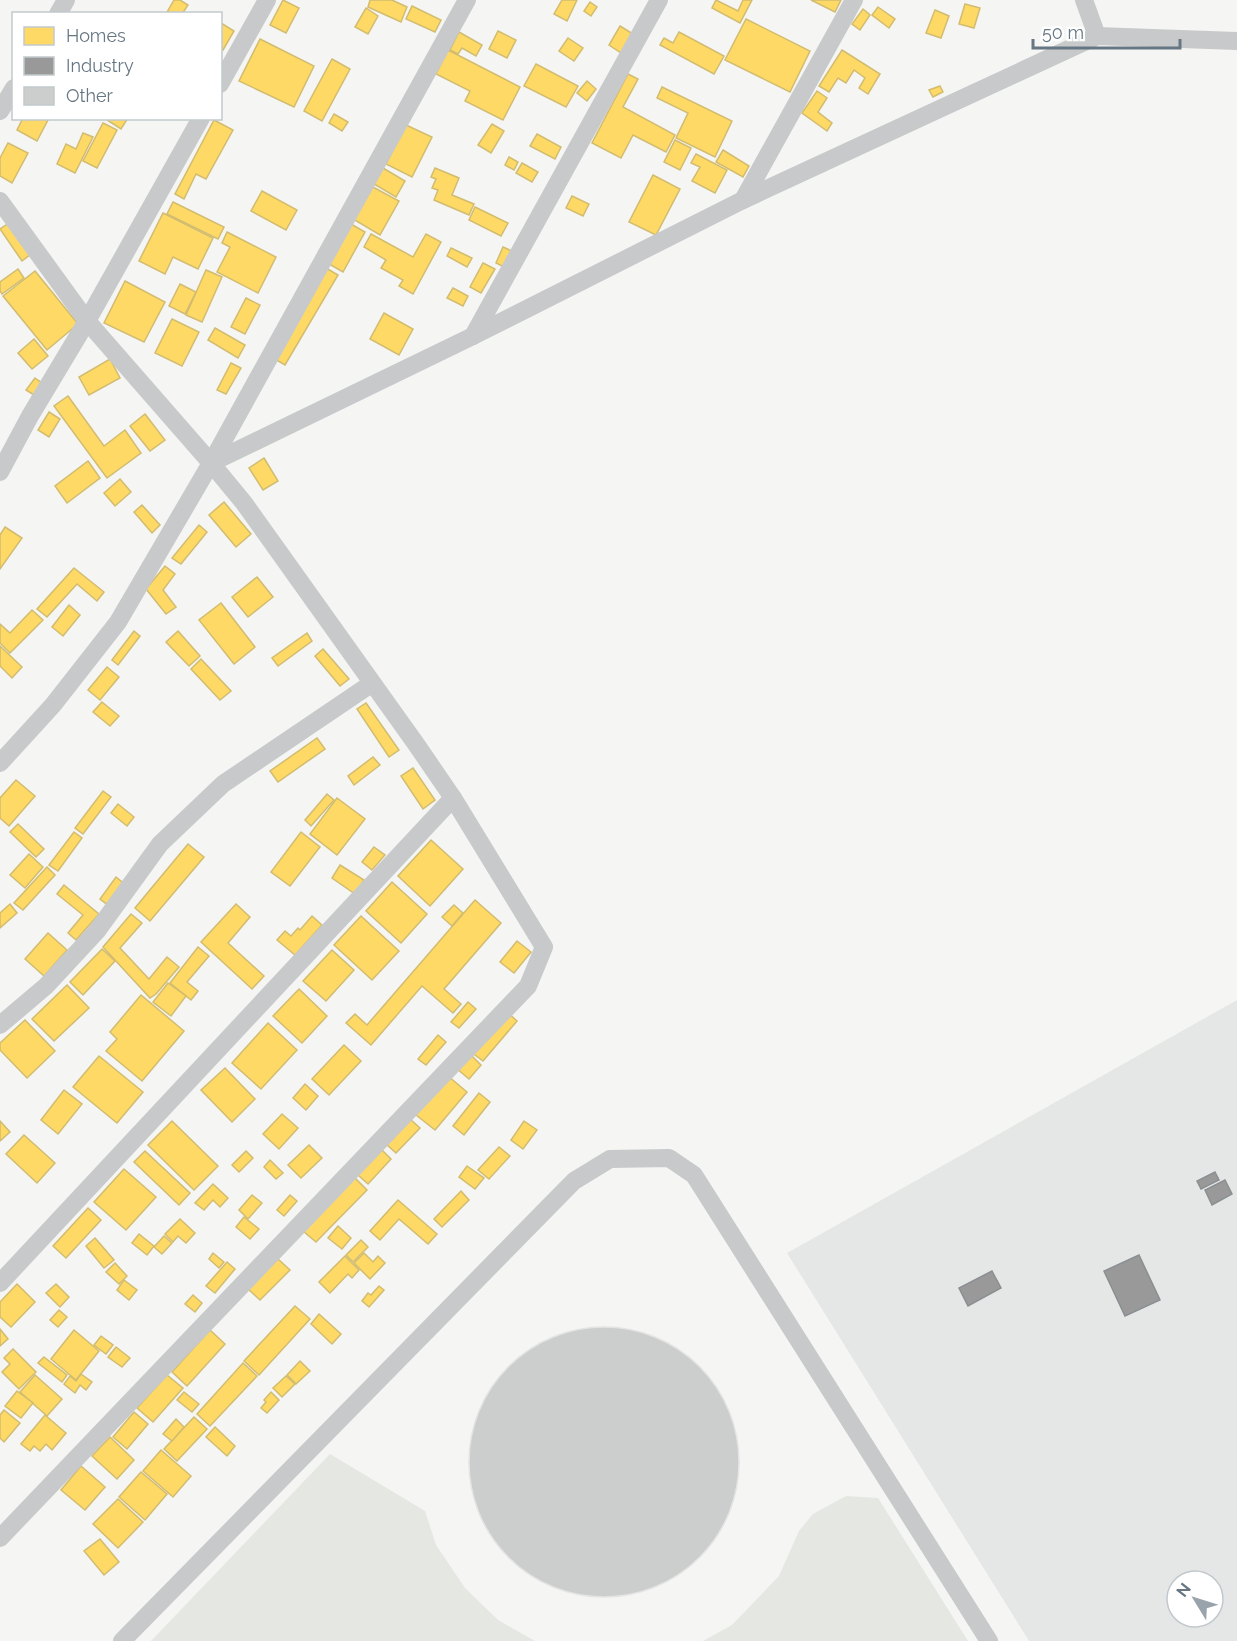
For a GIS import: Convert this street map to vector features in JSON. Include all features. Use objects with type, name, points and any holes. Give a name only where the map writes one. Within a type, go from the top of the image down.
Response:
[{"type":"street","points":[[222,80],[267,0]]},
{"type":"street","points":[[0,763],[53,705],[118,622],[212,463],[467,0]]},
{"type":"street","points":[[473,336],[660,0]]},
{"type":"street","points":[[742,200],[854,0]]},
{"type":"street","points":[[1084,0],[1097,36]]},
{"type":"street","points":[[212,463],[473,336],[742,200],[1097,36],[1237,41]]},
{"type":"street","points":[[0,111],[12,91]]},
{"type":"street","points":[[0,472],[200,120]]},
{"type":"street","points":[[0,201],[87,321],[212,463],[243,503],[453,798],[544,947],[528,986],[0,1538]]},
{"type":"street","points":[[0,1025],[46,986],[90,939],[160,844],[223,784],[371,684]]},
{"type":"street","points":[[0,1283],[453,798]]},
{"type":"street","points":[[122,1641],[574,1181],[610,1159],[669,1158],[694,1175],[989,1641]]},
{"type":"shaded area","points":[[1237,1000],[1237,1641],[1029,1641],[787,1253]]},
{"type":"shaded area","points":[[330,1454],[425,1511],[436,1545],[465,1588],[498,1620],[535,1641],[151,1641]]},
{"type":"shaded area","points":[[846,1496],[878,1498],[968,1641],[703,1641],[732,1625],[779,1576],[799,1531],[813,1514]]},
{"type":"building: Homes","points":[[174,0],[180,0],[188,5],[183,12],[167,12]]},
{"type":"building: Homes","points":[[283,0],[299,8],[286,33],[270,25]]},
{"type":"building: Homes","points":[[370,0],[392,0],[407,7],[401,22],[368,7]]},
{"type":"building: Homes","points":[[562,0],[577,0],[567,21],[554,14]]},
{"type":"building: Homes","points":[[716,0],[738,11],[743,0],[752,0],[740,23],[712,8]]},
{"type":"building: Homes","points":[[811,0],[841,0],[835,12]]},
{"type":"building: Homes","points":[[590,2],[597,7],[591,16],[584,11]]},
{"type":"building: Homes","points":[[965,4],[980,8],[974,28],[959,24]]},
{"type":"building: Homes","points":[[412,6],[441,20],[435,32],[406,19]]},
{"type":"building: Homes","points":[[878,7],[895,19],[889,28],[872,15]]},
{"type":"building: Homes","points":[[366,8],[378,16],[368,34],[355,27]]},
{"type":"building: Homes","points":[[863,9],[870,15],[860,30],[852,24]]},
{"type":"building: Homes","points":[[935,10],[949,16],[941,38],[926,33]]},
{"type":"building: Homes","points":[[746,19],[810,51],[790,92],[725,60]]},
{"type":"building: Homes","points":[[222,24],[234,31],[222,50]]},
{"type":"building: Homes","points":[[620,26],[633,34],[621,53],[609,45]]},
{"type":"building: Homes","points":[[498,31],[516,40],[507,58],[489,49]]},
{"type":"building: Homes","points":[[459,32],[482,45],[476,56],[462,48],[458,54],[450,50]]},
{"type":"building: Homes","points":[[679,32],[724,56],[714,74],[660,45],[664,38],[673,43]]},
{"type":"building: Homes","points":[[568,38],[583,48],[574,61],[559,51]]},
{"type":"building: Homes","points":[[260,39],[314,66],[294,107],[239,81]]},
{"type":"building: Homes","points":[[448,50],[520,87],[503,120],[465,101],[470,91],[436,74]]},
{"type":"building: Homes","points":[[842,50],[880,74],[868,94],[859,88],[865,78],[854,70],[846,83],[838,78],[829,92],[819,86]]},
{"type":"building: Homes","points":[[332,59],[350,69],[322,121],[304,111]]},
{"type":"building: Homes","points":[[536,64],[578,86],[566,107],[524,86]]},
{"type":"building: Homes","points":[[628,74],[638,79],[623,107],[675,135],[666,152],[633,135],[621,158],[592,143]]},
{"type":"building: Homes","points":[[587,81],[596,89],[587,101],[577,93]]},
{"type":"building: Homes","points":[[940,86],[943,92],[933,97],[929,90]]},
{"type":"building: Homes","points":[[662,87],[732,121],[715,157],[676,138],[688,113],[657,98]]},
{"type":"building: Homes","points":[[817,91],[827,98],[818,112],[832,123],[827,131],[802,113]]},
{"type":"building: Homes","points":[[334,114],[348,122],[342,131],[329,123]]},
{"type":"building: Homes","points":[[22,120],[48,120],[37,141],[17,130]]},
{"type":"building: Homes","points":[[107,120],[127,120],[121,129]]},
{"type":"building: Homes","points":[[214,120],[233,130],[206,179],[196,174],[184,199],[175,194]]},
{"type":"building: Homes","points":[[103,123],[117,130],[97,168],[83,161]]},
{"type":"building: Homes","points":[[492,124],[504,131],[491,153],[478,145]]},
{"type":"building: Homes","points":[[406,125],[432,137],[412,177],[386,164]]},
{"type":"building: Homes","points":[[83,133],[93,137],[75,173],[57,164],[66,144],[76,149]]},
{"type":"building: Homes","points":[[537,134],[561,147],[555,159],[530,146]]},
{"type":"building: Homes","points":[[675,140],[691,148],[680,170],[664,162]]},
{"type":"building: Homes","points":[[8,143],[28,153],[12,183],[0,176],[0,158]]},
{"type":"building: Homes","points":[[723,150],[749,166],[743,177],[716,162]]},
{"type":"building: Homes","points":[[696,154],[727,170],[715,193],[692,181],[700,167],[691,163]]},
{"type":"building: Homes","points":[[509,157],[518,162],[514,170],[505,165]]},
{"type":"building: Homes","points":[[522,163],[538,172],[532,182],[516,173]]},
{"type":"building: Homes","points":[[383,168],[405,181],[396,197],[374,184]]},
{"type":"building: Homes","points":[[435,168],[459,178],[452,195],[474,204],[469,215],[434,200],[438,190],[432,188],[436,179],[431,177]]},
{"type":"building: Homes","points":[[653,175],[680,189],[656,235],[629,222]]},
{"type":"building: Homes","points":[[371,186],[399,201],[380,235],[353,219]]},
{"type":"building: Homes","points":[[262,191],[297,210],[286,230],[251,211]]},
{"type":"building: Homes","points":[[572,196],[589,204],[583,216],[566,208]]},
{"type":"building: Homes","points":[[173,202],[224,227],[218,239],[167,214]]},
{"type":"building: Homes","points":[[475,207],[508,223],[501,236],[469,220]]},
{"type":"building: Homes","points":[[163,213],[213,238],[198,269],[173,257],[165,274],[139,261]]},
{"type":"building: Homes","points":[[9,223],[31,254],[22,261],[0,229]]},
{"type":"building: Homes","points":[[351,224],[365,232],[343,272],[329,264]]},
{"type":"building: Homes","points":[[227,232],[276,257],[258,293],[217,272],[230,247],[222,243]]},
{"type":"building: Homes","points":[[371,234],[413,257],[426,234],[441,242],[413,294],[399,286],[403,280],[381,268],[386,260],[364,247]]},
{"type":"building: Homes","points":[[503,247],[512,251],[504,267],[496,263]]},
{"type":"building: Homes","points":[[451,248],[472,258],[467,267],[447,256]]},
{"type":"building: Homes","points":[[483,263],[495,269],[481,293],[470,287]]},
{"type":"building: Homes","points":[[326,268],[338,275],[285,365],[273,358]]},
{"type":"building: Homes","points":[[18,269],[24,278],[2,294],[0,282]]},
{"type":"building: Homes","points":[[206,270],[222,277],[202,322],[186,315]]},
{"type":"building: Homes","points":[[35,271],[78,324],[47,350],[3,296]]},
{"type":"building: Homes","points":[[125,281],[165,302],[144,342],[104,323]]},
{"type":"building: Homes","points":[[180,284],[196,292],[185,314],[169,306]]},
{"type":"building: Homes","points":[[453,288],[468,296],[463,306],[447,298]]},
{"type":"building: Homes","points":[[246,298],[260,305],[245,334],[231,327]]},
{"type":"building: Homes","points":[[384,313],[413,329],[399,355],[370,339]]},
{"type":"building: Homes","points":[[172,319],[199,332],[182,366],[155,353]]},
{"type":"building: Homes","points":[[215,328],[245,345],[238,358],[208,340]]},
{"type":"building: Homes","points":[[34,339],[48,356],[32,369],[18,353]]},
{"type":"building: Homes","points":[[110,359],[120,378],[89,395],[79,377]]},
{"type":"building: Homes","points":[[231,363],[241,368],[226,394],[217,390]]},
{"type":"building: Homes","points":[[35,378],[42,383],[34,395],[26,390]]},
{"type":"building: Homes","points":[[68,396],[104,446],[125,430],[141,453],[107,478],[54,406]]},
{"type":"building: Homes","points":[[49,412],[60,419],[49,437],[38,430]]},
{"type":"building: Homes","points":[[145,414],[165,440],[150,451],[130,426]]},
{"type":"building: Homes","points":[[264,458],[278,481],[263,490],[249,468]]},
{"type":"building: Homes","points":[[88,461],[100,478],[67,503],[55,486]]},
{"type":"building: Homes","points":[[120,479],[131,492],[115,506],[104,493]]},
{"type":"building: Homes","points":[[224,502],[251,534],[236,547],[209,515]]},
{"type":"building: Homes","points":[[142,505],[160,525],[152,533],[134,512]]},
{"type":"building: Homes","points":[[199,525],[207,532],[181,564],[172,558]]},
{"type":"building: Homes","points":[[5,527],[22,538],[0,569],[0,535]]},
{"type":"building: Homes","points":[[165,566],[175,574],[163,590],[176,607],[166,614],[146,589]]},
{"type":"building: Homes","points":[[74,568],[104,592],[97,601],[77,584],[47,617],[37,609]]},
{"type":"building: Homes","points":[[257,577],[273,597],[248,617],[232,597]]},
{"type":"building: Homes","points":[[221,603],[255,647],[234,664],[199,620]]},
{"type":"building: Homes","points":[[69,605],[80,615],[63,636],[52,627]]},
{"type":"building: Homes","points":[[32,610],[43,620],[10,653],[0,643],[0,624],[10,633]]},
{"type":"building: Homes","points":[[134,631],[140,636],[118,665],[112,660]]},
{"type":"building: Homes","points":[[178,631],[200,656],[189,666],[166,642]]},
{"type":"building: Homes","points":[[307,633],[312,641],[278,666],[272,658]]},
{"type":"building: Homes","points":[[0,646],[22,667],[12,678],[0,666]]},
{"type":"building: Homes","points":[[323,649],[349,679],[340,686],[315,656]]},
{"type":"building: Homes","points":[[201,659],[231,691],[220,700],[191,669]]},
{"type":"building: Homes","points":[[107,667],[119,677],[100,700],[88,690]]},
{"type":"building: Homes","points":[[102,702],[119,716],[110,726],[93,712]]},
{"type":"building: Homes","points":[[366,703],[399,750],[389,757],[357,709]]},
{"type":"building: Homes","points":[[317,738],[325,749],[278,782],[270,771]]},
{"type":"building: Homes","points":[[373,757],[380,765],[354,785],[348,776]]},
{"type":"building: Homes","points":[[413,768],[435,800],[423,809],[401,776]]},
{"type":"building: Homes","points":[[16,780],[35,796],[9,826],[0,818],[0,798]]},
{"type":"building: Homes","points":[[103,791],[111,797],[83,834],[75,828]]},
{"type":"building: Homes","points":[[327,794],[334,800],[311,826],[305,820]]},
{"type":"building: Homes","points":[[337,798],[365,819],[337,855],[310,834]]},
{"type":"building: Homes","points":[[118,804],[134,817],[127,826],[111,813]]},
{"type":"building: Homes","points":[[18,824],[44,849],[36,857],[10,832]]},
{"type":"building: Homes","points":[[74,832],[82,838],[58,871],[49,865]]},
{"type":"building: Homes","points":[[301,832],[320,847],[290,886],[271,872]]},
{"type":"building: Homes","points":[[431,840],[463,869],[430,906],[398,876]]},
{"type":"building: Homes","points":[[188,844],[204,857],[150,921],[135,908]]},
{"type":"building: Homes","points":[[374,847],[385,855],[372,870],[362,862]]},
{"type":"building: Homes","points":[[29,854],[43,867],[25,888],[10,875]]},
{"type":"building: Homes","points":[[340,865],[364,880],[355,894],[332,878]]},
{"type":"building: Homes","points":[[47,867],[55,875],[23,910],[14,903]]},
{"type":"building: Homes","points":[[116,877],[126,885],[109,906],[100,899]]},
{"type":"building: Homes","points":[[392,882],[427,914],[401,943],[366,911]]},
{"type":"building: Homes","points":[[64,885],[99,914],[76,940],[68,933],[83,915],[57,894]]},
{"type":"building: Homes","points":[[475,900],[501,923],[444,989],[461,1004],[453,1013],[422,986],[371,1045],[346,1023],[355,1014],[367,1025]]},
{"type":"building: Homes","points":[[10,904],[17,913],[0,928],[0,913]]},
{"type":"building: Homes","points":[[236,904],[250,917],[228,943],[264,976],[252,989],[201,942]]},
{"type":"building: Homes","points":[[454,905],[463,913],[452,926],[442,917]]},
{"type":"building: Homes","points":[[131,914],[142,923],[120,948],[149,979],[167,957],[179,967],[150,998],[103,947]]},
{"type":"building: Homes","points":[[312,916],[322,925],[295,955],[277,940],[285,931],[291,936],[298,928],[300,930]]},
{"type":"building: Homes","points":[[361,916],[399,951],[372,980],[334,945]]},
{"type":"building: Homes","points":[[48,933],[67,950],[44,976],[25,959]]},
{"type":"building: Homes","points":[[517,941],[531,952],[514,973],[500,962]]},
{"type":"building: Homes","points":[[198,947],[209,956],[187,982],[198,991],[191,1000],[170,983]]},
{"type":"building: Homes","points":[[102,949],[115,961],[83,995],[70,982]]},
{"type":"building: Homes","points":[[332,950],[354,970],[326,1001],[303,981]]},
{"type":"building: Homes","points":[[168,983],[186,996],[171,1016],[153,1002]]},
{"type":"building: Homes","points":[[67,985],[89,1008],[54,1041],[32,1019]]},
{"type":"building: Homes","points":[[299,989],[327,1016],[302,1043],[273,1016]]},
{"type":"building: Homes","points":[[141,995],[184,1031],[142,1081],[106,1051],[117,1039],[110,1032]]},
{"type":"building: Homes","points":[[468,1002],[476,1009],[459,1028],[451,1022]]},
{"type":"building: Homes","points":[[506,1011],[517,1021],[483,1061],[471,1052]]},
{"type":"building: Homes","points":[[25,1020],[55,1051],[27,1078],[0,1050],[0,1043]]},
{"type":"building: Homes","points":[[268,1023],[297,1050],[261,1089],[232,1063]]},
{"type":"building: Homes","points":[[438,1035],[446,1042],[426,1065],[418,1059]]},
{"type":"building: Homes","points":[[344,1045],[361,1061],[329,1095],[312,1079]]},
{"type":"building: Homes","points":[[469,1053],[481,1065],[469,1079],[456,1068]]},
{"type":"building: Homes","points":[[99,1056],[143,1092],[117,1123],[73,1087]]},
{"type":"building: Homes","points":[[225,1068],[255,1099],[232,1122],[201,1090]]},
{"type":"building: Homes","points":[[448,1076],[467,1092],[435,1130],[416,1115]]},
{"type":"building: Homes","points":[[305,1084],[318,1096],[306,1110],[293,1098]]},
{"type":"building: Homes","points":[[64,1090],[82,1104],[58,1134],[41,1120]]},
{"type":"building: Homes","points":[[479,1093],[490,1102],[464,1135],[453,1126]]},
{"type":"building: Homes","points":[[282,1114],[298,1128],[279,1149],[263,1134]]},
{"type":"building: Homes","points":[[410,1119],[420,1128],[396,1153],[386,1144]]},
{"type":"building: Homes","points":[[0,1121],[10,1132],[0,1141]]},
{"type":"building: Homes","points":[[172,1121],[218,1166],[194,1190],[148,1145]]},
{"type":"building: Homes","points":[[524,1121],[537,1130],[523,1149],[511,1140]]},
{"type":"building: Homes","points":[[24,1135],[55,1163],[37,1183],[6,1154]]},
{"type":"building: Homes","points":[[309,1145],[322,1158],[301,1178],[288,1165]]},
{"type":"building: Homes","points":[[499,1147],[510,1156],[489,1179],[478,1170]]},
{"type":"building: Homes","points":[[382,1150],[391,1159],[368,1184],[358,1175]]},
{"type":"building: Homes","points":[[145,1151],[190,1193],[179,1205],[134,1162]]},
{"type":"building: Homes","points":[[246,1151],[253,1158],[239,1172],[232,1165]]},
{"type":"building: Homes","points":[[270,1160],[283,1173],[276,1179],[264,1167]]},
{"type":"building: Homes","points":[[467,1166],[484,1178],[475,1189],[459,1177]]},
{"type":"building: Homes","points":[[124,1169],[156,1197],[126,1230],[94,1202]]},
{"type":"building: Homes","points":[[355,1178],[367,1190],[316,1242],[303,1231]]},
{"type":"building: Homes","points":[[213,1184],[228,1198],[220,1207],[213,1200],[204,1210],[195,1203]]},
{"type":"building: Homes","points":[[461,1191],[469,1200],[442,1227],[434,1219]]},
{"type":"building: Homes","points":[[252,1195],[262,1203],[248,1219],[239,1210]]},
{"type":"building: Homes","points":[[290,1195],[297,1201],[284,1216],[277,1210]]},
{"type":"building: Homes","points":[[398,1200],[437,1234],[428,1244],[399,1219],[380,1240],[370,1231]]},
{"type":"building: Homes","points":[[88,1208],[101,1220],[66,1258],[53,1246]]},
{"type":"building: Homes","points":[[244,1217],[259,1229],[250,1239],[236,1227]]},
{"type":"building: Homes","points":[[180,1219],[195,1233],[186,1243],[178,1236],[173,1242],[165,1234]]},
{"type":"building: Homes","points":[[338,1226],[351,1238],[342,1249],[328,1238]]},
{"type":"building: Homes","points":[[139,1234],[154,1246],[147,1255],[132,1243]]},
{"type":"building: Homes","points":[[164,1236],[172,1243],[162,1254],[154,1247]]},
{"type":"building: Homes","points":[[95,1238],[114,1260],[104,1268],[86,1246]]},
{"type":"building: Homes","points":[[361,1240],[368,1247],[353,1262],[346,1255]]},
{"type":"building: Homes","points":[[213,1253],[224,1262],[219,1268],[209,1259]]},
{"type":"building: Homes","points":[[364,1253],[373,1262],[378,1256],[385,1263],[370,1279],[354,1263]]},
{"type":"building: Homes","points":[[345,1256],[359,1270],[352,1278],[348,1274],[330,1293],[319,1282]]},
{"type":"building: Homes","points":[[278,1259],[290,1270],[260,1300],[248,1289]]},
{"type":"building: Homes","points":[[227,1262],[235,1269],[215,1293],[206,1286]]},
{"type":"building: Homes","points":[[115,1263],[127,1276],[119,1284],[106,1272]]},
{"type":"building: Homes","points":[[124,1280],[137,1290],[129,1300],[117,1290]]},
{"type":"building: Homes","points":[[17,1284],[35,1302],[11,1327],[0,1317],[0,1302]]},
{"type":"building: Homes","points":[[56,1284],[69,1297],[60,1307],[46,1293]]},
{"type":"building: Homes","points":[[379,1286],[384,1290],[369,1307],[362,1301],[368,1293],[371,1295]]},
{"type":"building: Homes","points":[[193,1295],[202,1303],[195,1312],[185,1304]]},
{"type":"building: Homes","points":[[295,1306],[310,1319],[259,1375],[244,1361]]},
{"type":"building: Homes","points":[[59,1310],[67,1317],[58,1327],[50,1320]]},
{"type":"building: Homes","points":[[319,1314],[341,1334],[332,1344],[311,1324]]},
{"type":"building: Homes","points":[[0,1329],[8,1339],[0,1346]]},
{"type":"building: Homes","points":[[74,1330],[99,1351],[76,1380],[51,1359]]},
{"type":"building: Homes","points":[[210,1330],[225,1344],[187,1386],[172,1372]]},
{"type":"building: Homes","points":[[101,1336],[113,1345],[106,1354],[94,1345]]},
{"type":"building: Homes","points":[[116,1347],[130,1358],[122,1367],[108,1357]]},
{"type":"building: Homes","points":[[13,1349],[36,1372],[19,1389],[2,1372],[10,1364],[4,1358]]},
{"type":"building: Homes","points":[[44,1357],[67,1375],[62,1382],[38,1363]]},
{"type":"building: Homes","points":[[300,1361],[310,1371],[296,1384],[287,1375]]},
{"type":"building: Homes","points":[[243,1363],[257,1376],[210,1426],[197,1414]]},
{"type":"building: Homes","points":[[81,1374],[92,1382],[86,1390],[80,1385],[75,1393],[64,1384],[70,1376],[76,1381]]},
{"type":"building: Homes","points":[[35,1375],[62,1399],[47,1416],[20,1392]]},
{"type":"building: Homes","points":[[167,1375],[183,1388],[153,1422],[137,1408]]},
{"type":"building: Homes","points":[[286,1376],[295,1384],[282,1397],[273,1388]]},
{"type":"building: Homes","points":[[17,1391],[33,1403],[21,1418],[5,1406]]},
{"type":"building: Homes","points":[[184,1392],[199,1404],[192,1412],[177,1400]]},
{"type":"building: Homes","points":[[271,1392],[279,1400],[267,1413],[261,1408]]},
{"type":"building: Homes","points":[[4,1410],[20,1423],[4,1442],[0,1438],[0,1415]]},
{"type":"building: Homes","points":[[134,1412],[148,1424],[127,1449],[113,1437]]},
{"type":"building: Homes","points":[[45,1415],[66,1433],[52,1450],[46,1444],[40,1451],[34,1446],[30,1451],[21,1444]]},
{"type":"building: Homes","points":[[194,1417],[207,1429],[177,1461],[164,1449]]},
{"type":"building: Homes","points":[[176,1419],[184,1427],[172,1441],[163,1434]]},
{"type":"building: Homes","points":[[215,1427],[235,1446],[227,1456],[206,1437]]},
{"type":"building: Homes","points":[[110,1437],[134,1460],[117,1479],[92,1456]]},
{"type":"building: Homes","points":[[161,1450],[191,1476],[173,1497],[143,1471]]},
{"type":"building: Homes","points":[[81,1466],[105,1487],[85,1510],[61,1490]]},
{"type":"building: Homes","points":[[141,1472],[167,1494],[145,1520],[119,1497]]},
{"type":"building: Homes","points":[[118,1499],[143,1522],[118,1548],[93,1524]]},
{"type":"building: Homes","points":[[100,1539],[119,1562],[104,1575],[84,1551]]},
{"type":"building: Industry","points":[[1215,1172],[1219,1180],[1201,1189],[1197,1181]]},
{"type":"building: Industry","points":[[1225,1180],[1232,1194],[1212,1205],[1205,1190]]},
{"type":"building: Industry","points":[[1139,1255],[1160,1300],[1125,1316],[1104,1271]]},
{"type":"building: Industry","points":[[992,1271],[1001,1288],[968,1306],[959,1288]]},
{"type":"building: Other","points":[[604,1327],[630,1330],[656,1337],[690,1358],[708,1376],[729,1410],[736,1436],[739,1462],[736,1488],[729,1514],[708,1548],[690,1566],[656,1587],[630,1594],[604,1597],[578,1594],[552,1587],[518,1566],[500,1548],[479,1514],[472,1488],[469,1462],[472,1436],[479,1410],[500,1376],[518,1358],[552,1337],[578,1330]]}]
